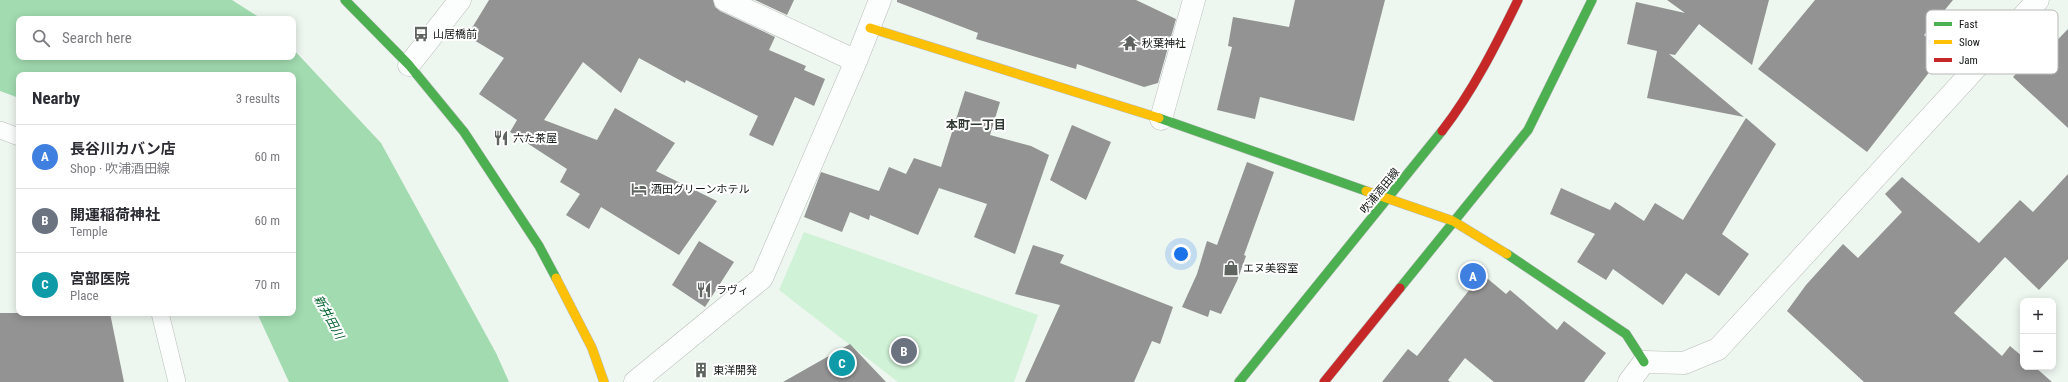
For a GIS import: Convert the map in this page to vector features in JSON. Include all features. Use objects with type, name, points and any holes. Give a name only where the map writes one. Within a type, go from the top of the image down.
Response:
[{"type":"street","points":[[345,0],[409,65],[464,132],[538,246],[592,348],[604,382]]},
{"type":"street","points":[[409,65],[460,0]]},
{"type":"street","points":[[726,0],[856,61]]},
{"type":"street","points":[[635,382],[762,278],[856,61],[880,0]]},
{"type":"street","points":[[1161,119],[1194,0]]},
{"type":"street","name":"吹浦酒田線","points":[[1239,382],[1389,199],[1454,116],[1493,50],[1518,0]]},
{"type":"street","points":[[1324,382],[1528,130],[1588,11],[1592,0]]},
{"type":"street","points":[[2029,10],[2038,0]]},
{"type":"street","points":[[870,28],[1161,119],[1453,221],[1496,247],[1626,334],[1644,362]]},
{"type":"street","points":[[1644,362],[1684,363],[1718,349],[1970,74]]},
{"type":"street","points":[[1629,382],[1644,362]]},
{"type":"lane","points":[[0,130],[16,136]]},
{"type":"lane","points":[[161,316],[177,382]]},
{"type":"shaded area","points":[[804,232],[1038,315],[1014,382],[898,382],[779,290]]},
{"type":"water","name":"新井田川","points":[[0,0],[232,0],[257,16],[16,16],[16,60],[296,60],[296,52],[381,143],[496,353],[509,382],[289,382],[258,316],[296,316],[296,72],[16,72],[16,97],[0,91]]},
{"type":"building","points":[[489,0],[713,0],[715,7],[720,11],[775,37],[769,50],[806,66],[804,70],[825,79],[814,106],[795,97],[773,146],[749,135],[758,116],[686,80],[685,83],[639,58],[621,93],[583,62],[544,120],[597,140],[615,108],[675,143],[656,171],[717,201],[679,255],[601,207],[589,229],[566,215],[580,194],[560,182],[567,169],[510,132],[517,120],[479,94],[504,58],[467,36]]},
{"type":"building","points":[[755,0],[794,0],[787,15]]},
{"type":"building","points":[[897,0],[1136,0],[1176,19],[1158,83],[1144,87],[1077,64],[1076,69],[976,39],[978,33],[897,2]]},
{"type":"building","points":[[1295,0],[1385,0],[1354,121],[1260,97],[1255,119],[1217,110],[1232,47],[1228,46],[1233,17],[1289,27]]},
{"type":"building","points":[[1667,0],[1769,0],[1752,65],[1699,24],[1675,55],[1669,54],[1744,117],[1647,98],[1657,51],[1627,44],[1636,2],[1685,13]]},
{"type":"building","points":[[1815,0],[1953,0],[1945,10],[1926,10],[1926,33],[1924,35],[1926,37],[1926,74],[1928,74],[1867,152],[1758,69]]},
{"type":"building","points":[[2068,29],[2068,128],[2013,77],[2016,74],[2058,74],[2058,39]]},
{"type":"building","points":[[965,91],[1000,102],[990,135],[1031,146],[1049,155],[1015,254],[974,237],[987,204],[939,188],[918,235],[870,215],[869,220],[850,212],[842,232],[804,217],[821,172],[879,191],[889,167],[906,174],[914,158],[941,167]]},
{"type":"building","points":[[1746,118],[1776,144],[1722,234],[1749,254],[1719,296],[1686,273],[1663,305],[1613,269],[1606,280],[1577,262],[1595,234],[1550,214],[1561,188],[1610,210],[1615,202],[1644,221],[1655,203],[1683,220]]},
{"type":"building","points":[[1072,125],[1111,142],[1086,200],[1050,180]]},
{"type":"building","points":[[1247,162],[1274,172],[1244,255],[1246,256],[1237,281],[1221,314],[1210,310],[1208,317],[1182,307],[1197,274],[1207,241],[1217,245]]},
{"type":"building","points":[[2068,174],[2068,259],[2039,290],[2005,257],[1954,313],[2002,356],[2010,346],[2020,354],[2020,370],[2038,370],[2052,382],[1864,382],[1787,311],[1806,285],[1843,244],[1858,258],[1902,212],[1885,194],[1902,177],[1979,243],[2020,200],[2033,212]]},
{"type":"building","points":[[699,241],[734,262],[705,307],[672,285]]},
{"type":"building","points":[[1033,245],[1064,255],[1060,263],[1173,307],[1160,344],[1152,341],[1134,382],[1025,382],[1060,305],[1015,294]]},
{"type":"building","points":[[1482,274],[1506,294],[1510,290],[1557,330],[1564,321],[1606,353],[1584,382],[1494,382],[1465,358],[1448,380],[1450,382],[1382,382],[1408,349],[1417,356]]},
{"type":"building","points":[[0,313],[16,313],[16,316],[111,316],[124,382],[0,382]]},
{"type":"building","points":[[850,344],[886,382],[783,382]]},
{"type":"traffic: fast","points":[[345,0],[409,65],[464,132],[539,246],[556,278]]},
{"type":"traffic: fast","points":[[1400,288],[1528,130],[1592,0]]},
{"type":"traffic: fast","points":[[1159,118],[1366,191]]},
{"type":"traffic: fast","points":[[1239,382],[1442,131]]},
{"type":"traffic: fast","points":[[1507,254],[1626,334],[1644,362]]},
{"type":"traffic: slow","points":[[870,28],[1159,118]]},
{"type":"traffic: slow","points":[[1366,191],[1453,221],[1507,254]]},
{"type":"traffic: slow","points":[[556,278],[592,348],[604,382]]},
{"type":"traffic: jam","points":[[1442,131],[1474,84],[1518,0]]},
{"type":"traffic: jam","points":[[1324,382],[1400,288]]},
{"type":"place","name":"山居橋前","points":[[421,34]]},
{"type":"place","name":"秋葉神社","points":[[1130,43]]},
{"type":"place","name":"六た茶屋","points":[[501,138]]},
{"type":"place","name":"酒田グリーンホテル","points":[[639,189]]},
{"type":"place","name":"エヌ美容室","points":[[1231,268]]},
{"type":"place","name":"長谷川カバン店","points":[[1473,276]]},
{"type":"place","name":"ラヴィ","points":[[704,290]]},
{"type":"place","name":"開運稲荷神社","points":[[904,351]]},
{"type":"place","name":"宮部医院","points":[[842,363]]},
{"type":"place","name":"東洋開発","points":[[701,370]]},
{"type":"district","name":"本町一丁目","points":[[976,125]]}]
